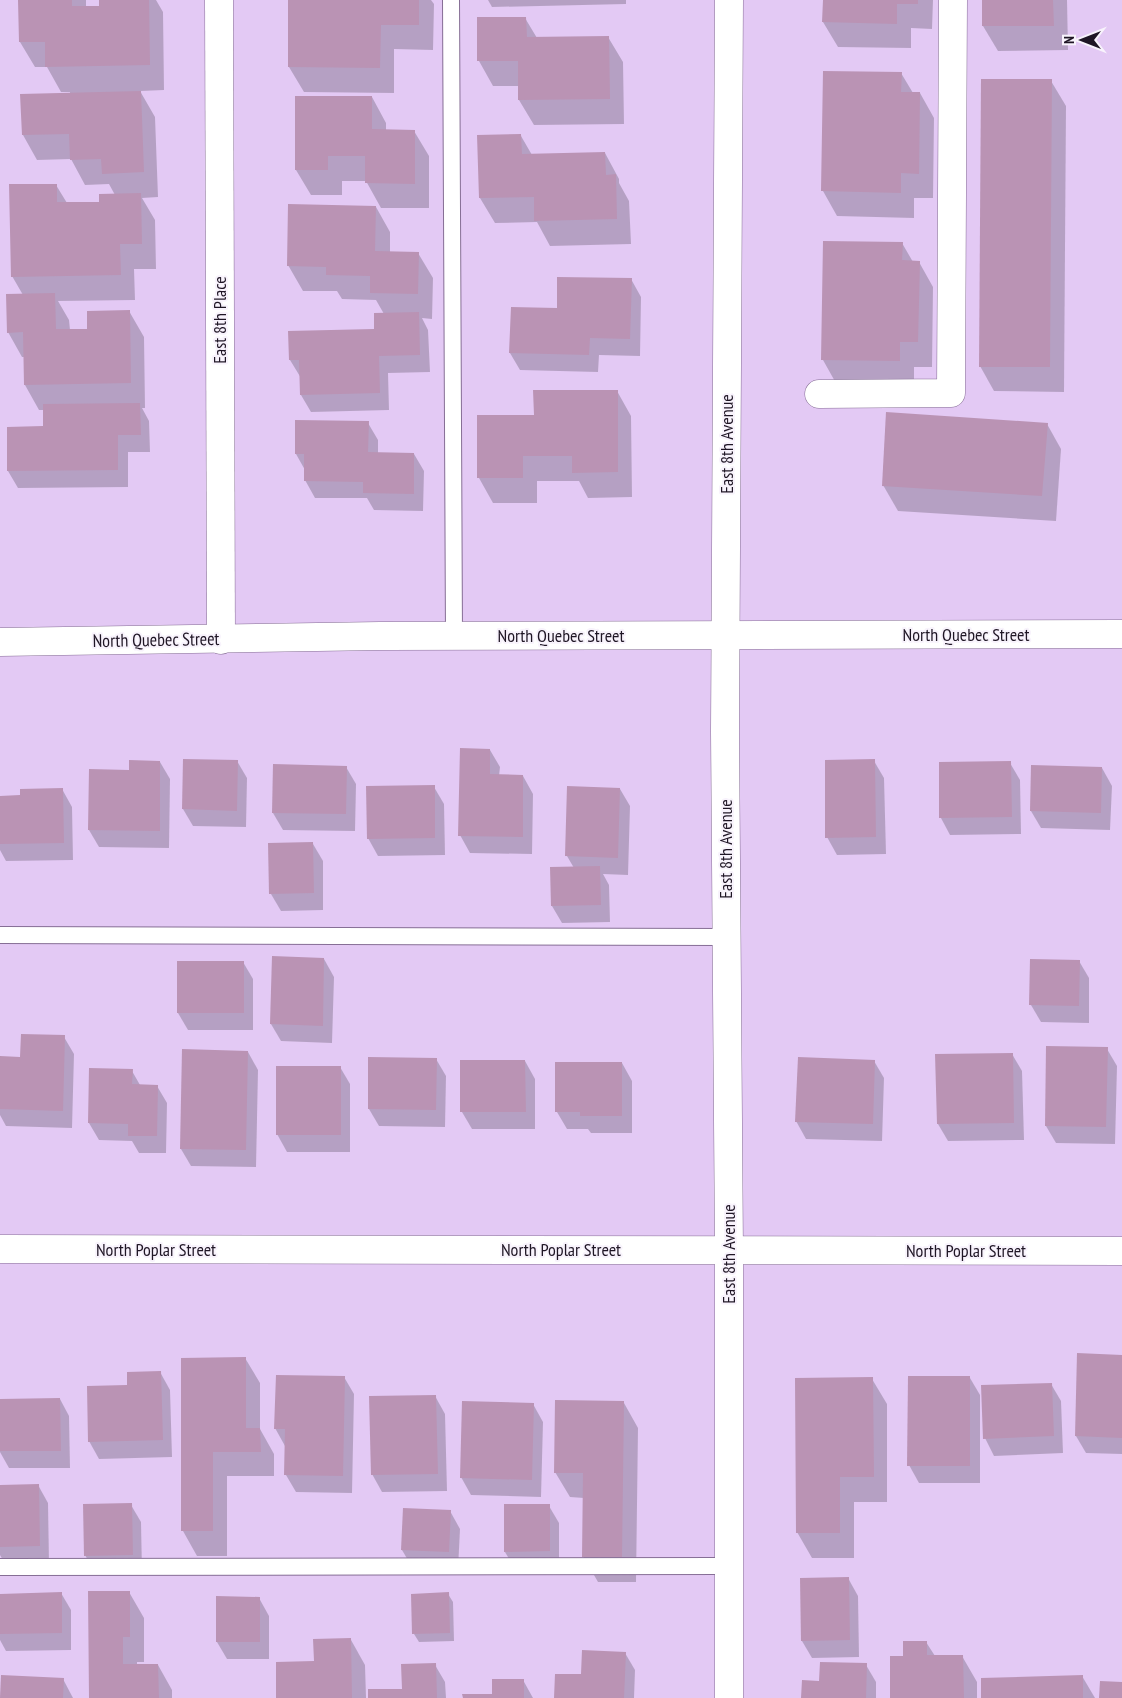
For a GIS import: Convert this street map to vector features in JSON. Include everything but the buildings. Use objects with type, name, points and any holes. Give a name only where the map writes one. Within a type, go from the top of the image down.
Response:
[{"type":"street","name":"East 8th Place","points":[[219,0],[221,640]]},
{"type":"street","name":"East 8th Avenue","points":[[728,0],[725,636],[729,1251],[729,1698]]},
{"type":"street","points":[[819,394],[951,393],[953,0]]},
{"type":"street","name":"North Quebec Street","points":[[0,642],[454,636],[1122,634]]},
{"type":"street","name":"North Poplar Street","points":[[0,1249],[1122,1251]]},
{"type":"lane","points":[[451,0],[454,636]]},
{"type":"lane","points":[[0,935],[727,937]]},
{"type":"lane","points":[[0,1567],[729,1566]]}]
